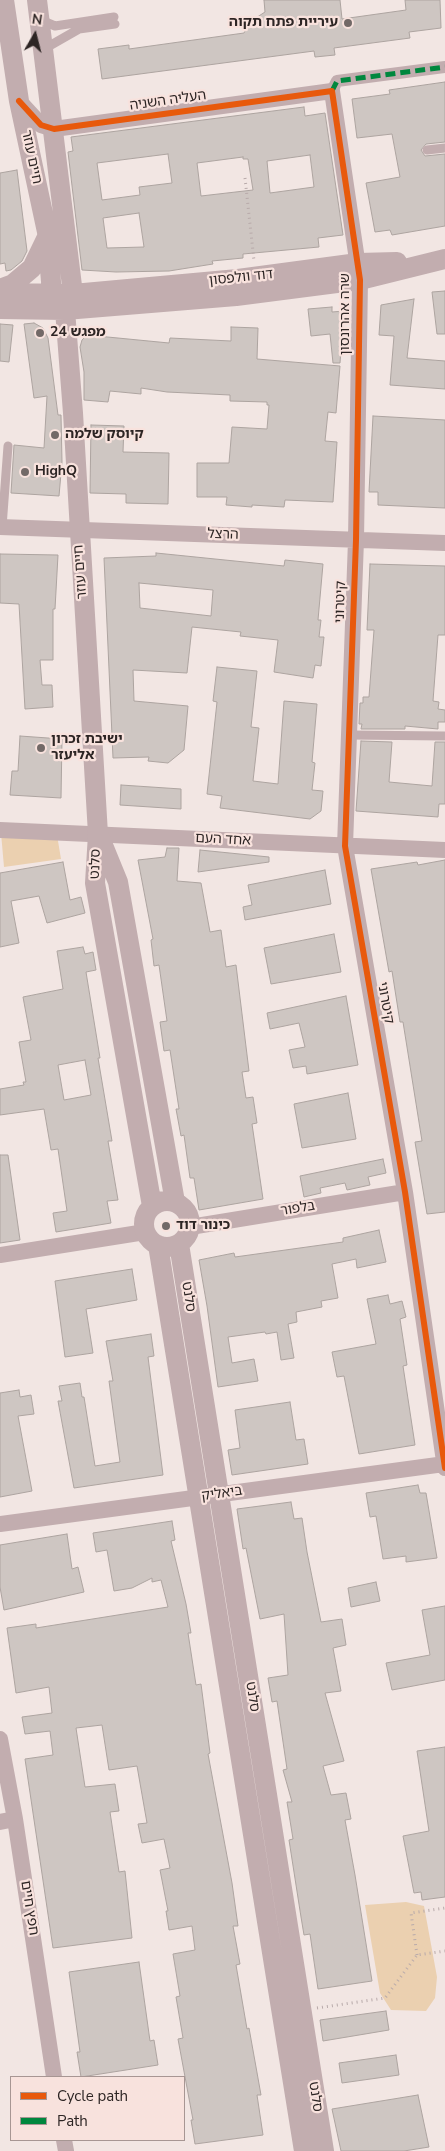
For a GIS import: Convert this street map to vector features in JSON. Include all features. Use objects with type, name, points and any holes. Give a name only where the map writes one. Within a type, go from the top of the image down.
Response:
[{"type":"street","name":"חיים עוזר","points":[[4,0],[18,101],[47,236],[52,294]]},
{"type":"street","name":"חיים עוזר","points":[[38,10],[54,129],[69,302],[78,530],[98,834]]},
{"type":"street","points":[[332,91],[337,81],[445,67]]},
{"type":"street","name":"העליה השניה","points":[[54,129],[332,91]]},
{"type":"street","name":"שרה אהרונסון","points":[[332,91],[359,271],[356,540]]},
{"type":"street","points":[[18,101],[41,125],[54,129]]},
{"type":"street","points":[[0,289],[18,281],[32,268],[47,236]]},
{"type":"street","name":"דוד וולפסון","points":[[69,302],[255,277],[359,271],[437,261]]},
{"type":"street","name":"דוד וולפסון","points":[[69,302],[236,296],[359,271]]},
{"type":"street","points":[[0,293],[52,294],[69,302]]},
{"type":"street","points":[[0,309],[69,302]]},
{"type":"street","name":"הרצל","points":[[1,527],[445,543]]},
{"type":"street","name":"קיטרוני","points":[[356,540],[345,846],[405,1192],[445,1465]]},
{"type":"street","name":"אחד העם","points":[[0,830],[445,850]]},
{"type":"street","name":"סלנט","points":[[98,834],[118,882],[175,1202]]},
{"type":"street","name":"סלנט","points":[[98,834],[95,884],[152,1206]]},
{"type":"street","name":"בלפור","points":[[190,1227],[405,1192]]},
{"type":"street","points":[[0,1255],[152,1238],[172,1246],[179,1244],[185,1239],[190,1227],[187,1212],[175,1202],[163,1201],[152,1206],[145,1218],[152,1238]]},
{"type":"street","name":"סלנט","points":[[152,1238],[199,1497],[304,2151]]},
{"type":"street","name":"סלנט","points":[[179,1244],[324,2151]]},
{"type":"street","name":"ביאליק","points":[[0,1524],[445,1465]]},
{"type":"street","name":"חפץ חיים","points":[[0,1738],[8,1821],[54,2076]]},
{"type":"lane","points":[[38,10],[55,26],[114,20],[78,29],[44,49]]},
{"type":"lane","points":[[427,150],[445,148]]},
{"type":"lane","points":[[0,478],[6,446],[1,527]]},
{"type":"lane","points":[[349,735],[445,736]]},
{"type":"path","points":[[245,178],[255,277]]},
{"type":"path","points":[[301,2010],[385,1998],[417,1955],[411,1913],[445,1908]]},
{"type":"path","points":[[417,1955],[445,1951]]},
{"type":"shaded area","points":[[1,833],[57,835],[61,859],[4,867]]},
{"type":"shaded area","points":[[406,1902],[424,1906],[437,1977],[435,1998],[426,2011],[391,2010],[380,1993],[365,1905]]},
{"type":"building","points":[[264,0],[340,0],[342,19],[406,10],[405,0],[440,0],[441,28],[409,32],[410,38],[334,48],[335,55],[315,57],[314,51],[102,79],[98,49],[129,45],[129,49],[244,33],[251,21],[265,12]]},
{"type":"building","points":[[445,82],[445,142],[426,144],[421,150],[425,156],[445,154],[445,226],[392,235],[390,230],[375,232],[366,183],[400,177],[392,134],[357,138],[352,99],[390,94],[389,90]]},
{"type":"building","points":[[304,107],[305,116],[325,113],[343,235],[318,238],[319,247],[243,254],[243,258],[212,261],[213,264],[169,271],[116,272],[82,270],[68,152],[73,151],[71,137]],"holes":[[[168,154],[172,183],[139,187],[140,195],[102,200],[97,163]],[[310,155],[314,187],[270,193],[267,161]],[[243,157],[243,159],[248,159],[253,190],[201,196],[197,163]],[[139,213],[144,247],[107,248],[103,218]]]},
{"type":"building","points":[[17,170],[27,251],[22,261],[11,270],[6,271],[5,263],[0,264],[0,173]]},
{"type":"building","points":[[445,291],[445,334],[437,334],[432,292]]},
{"type":"building","points":[[414,299],[407,358],[445,361],[445,389],[390,385],[394,336],[379,335],[381,305]]},
{"type":"building","points":[[332,307],[332,312],[344,311],[340,363],[333,363],[330,334],[311,336],[308,309]]},
{"type":"building","points":[[34,323],[43,328],[48,338],[58,415],[61,415],[62,462],[59,496],[11,493],[14,445],[44,448],[47,396],[34,398],[24,324]]},
{"type":"building","points":[[0,324],[13,325],[9,362],[0,361]]},
{"type":"building","points":[[231,327],[258,328],[257,359],[340,366],[336,413],[328,412],[325,441],[337,442],[333,502],[285,500],[284,507],[252,505],[252,507],[226,505],[227,497],[197,497],[197,463],[229,463],[232,427],[267,429],[269,405],[267,405],[267,402],[230,401],[230,395],[167,392],[141,388],[141,394],[110,391],[108,402],[84,400],[84,372],[80,347],[82,340],[87,335],[169,343],[170,338],[231,341]]},
{"type":"building","points":[[373,416],[445,420],[445,508],[378,505],[378,492],[369,492]]},
{"type":"building","points":[[91,425],[124,426],[123,452],[169,453],[168,504],[126,503],[126,494],[90,493]]},
{"type":"building","points":[[156,553],[284,566],[285,560],[323,564],[318,620],[321,620],[319,637],[324,637],[321,666],[315,665],[313,678],[274,672],[278,640],[240,636],[241,632],[192,627],[187,673],[133,670],[134,701],[188,706],[184,750],[168,763],[148,761],[149,757],[113,758],[104,558],[156,556]],"holes":[[[139,583],[213,590],[211,616],[140,608]]]},
{"type":"building","points":[[0,554],[58,555],[55,609],[53,609],[53,660],[40,660],[42,685],[52,685],[53,707],[25,709],[19,604],[0,603]]},
{"type":"building","points":[[370,564],[445,566],[445,635],[438,635],[433,701],[439,702],[438,709],[445,710],[445,722],[438,722],[438,729],[405,726],[405,729],[361,729],[362,724],[359,724],[360,703],[363,703],[363,697],[369,697],[374,630],[367,630]]},
{"type":"building","points":[[217,667],[257,671],[251,727],[259,728],[253,781],[278,784],[284,701],[317,704],[312,762],[315,763],[312,790],[323,791],[321,811],[310,819],[220,808],[222,796],[207,794],[217,702],[213,701]]},
{"type":"building","points":[[20,736],[62,739],[61,798],[10,795],[12,771],[18,771]]},
{"type":"building","points":[[361,741],[392,742],[389,782],[432,786],[435,742],[445,742],[445,804],[439,804],[438,817],[356,811]]},
{"type":"building","points":[[121,785],[181,789],[181,809],[120,805]]},
{"type":"building","points":[[167,848],[179,848],[177,881],[201,883],[210,932],[221,930],[226,967],[236,965],[249,1071],[242,1072],[246,1098],[253,1097],[257,1123],[252,1124],[263,1199],[199,1210],[194,1178],[190,1178],[184,1135],[181,1136],[176,1109],[179,1109],[170,1050],[164,1051],[160,1022],[167,1021],[159,965],[154,966],[151,940],[153,939],[138,860],[165,857]]},
{"type":"building","points":[[200,850],[269,857],[269,862],[198,872]]},
{"type":"building","points":[[445,860],[445,1212],[427,1214],[415,1142],[422,1141],[403,1022],[400,1022],[392,971],[389,972],[371,869],[417,862],[418,865]]},
{"type":"building","points":[[63,862],[70,900],[81,897],[85,913],[47,923],[39,896],[11,901],[19,943],[0,947],[0,873]]},
{"type":"building","points":[[325,870],[331,904],[245,920],[243,907],[252,905],[248,885]]},
{"type":"building","points":[[334,934],[341,972],[271,984],[264,948]]},
{"type":"building","points":[[83,947],[85,954],[93,952],[96,970],[86,972],[112,1141],[108,1141],[118,1200],[107,1201],[111,1223],[56,1232],[53,1213],[67,1211],[58,1149],[51,1150],[44,1109],[0,1115],[0,1089],[24,1085],[23,1082],[26,1082],[19,1042],[31,1040],[23,997],[63,989],[57,951]],"holes":[[[85,1060],[91,1095],[64,1100],[58,1065]]]},
{"type":"building","points":[[346,996],[358,1065],[307,1074],[306,1066],[293,1068],[289,1050],[305,1047],[299,1023],[270,1029],[267,1013]]},
{"type":"building","points":[[348,1093],[356,1139],[302,1148],[294,1104]]},
{"type":"building","points":[[0,1155],[8,1155],[20,1240],[0,1243]]},
{"type":"building","points":[[383,1159],[386,1173],[368,1177],[370,1185],[347,1190],[345,1183],[320,1188],[321,1193],[304,1197],[300,1176]]},
{"type":"building","points":[[379,1230],[386,1262],[357,1268],[356,1259],[332,1264],[338,1298],[321,1301],[322,1307],[296,1312],[297,1322],[288,1324],[294,1358],[281,1360],[277,1332],[228,1337],[232,1363],[254,1359],[258,1381],[218,1387],[199,1260],[234,1253],[235,1257],[343,1242],[343,1238]]},
{"type":"building","points":[[132,1269],[137,1300],[86,1309],[93,1353],[65,1357],[55,1281]]},
{"type":"building","points":[[388,1295],[390,1304],[402,1301],[406,1317],[400,1319],[407,1365],[403,1366],[415,1445],[359,1454],[344,1376],[337,1377],[332,1352],[376,1344],[367,1299]]},
{"type":"building","points":[[151,1334],[154,1356],[148,1357],[163,1475],[74,1488],[58,1401],[62,1401],[59,1386],[80,1383],[95,1466],[120,1462],[109,1381],[113,1381],[106,1341]]},
{"type":"building","points":[[19,1390],[20,1397],[31,1395],[34,1414],[18,1416],[32,1491],[0,1497],[0,1393]]},
{"type":"building","points":[[290,1402],[296,1440],[304,1439],[308,1464],[232,1475],[228,1450],[240,1448],[235,1410]]},
{"type":"building","points":[[418,1485],[420,1493],[426,1493],[437,1558],[406,1562],[406,1556],[383,1559],[376,1516],[370,1517],[366,1493]]},
{"type":"building","points":[[291,1502],[294,1519],[302,1518],[321,1622],[342,1619],[346,1645],[333,1648],[341,1691],[325,1693],[344,1761],[323,1766],[331,1795],[346,1793],[351,1819],[345,1820],[372,1981],[318,1989],[310,1934],[304,1935],[301,1917],[289,1840],[293,1839],[287,1802],[292,1802],[283,1770],[287,1769],[277,1701],[272,1702],[268,1678],[288,1675],[284,1614],[260,1619],[246,1548],[243,1549],[237,1509]]},
{"type":"building","points":[[172,1521],[175,1540],[171,1541],[186,1604],[191,1633],[188,1633],[196,1685],[201,1684],[210,1753],[208,1754],[232,1883],[238,1926],[233,1926],[240,1964],[236,1965],[261,2095],[257,2095],[263,2135],[195,2144],[191,2120],[193,2120],[178,2039],[183,2038],[176,1997],[180,1996],[173,1954],[195,1950],[192,1926],[169,1930],[166,1911],[168,1911],[160,1870],[170,1868],[164,1839],[142,1843],[138,1824],[147,1823],[137,1766],[109,1770],[102,1725],[76,1728],[85,1787],[115,1784],[119,1811],[110,1812],[119,1872],[125,1871],[132,1938],[53,1948],[25,1759],[53,1755],[50,1731],[25,1734],[22,1717],[52,1713],[49,1687],[16,1693],[7,1628],[36,1624],[36,1628],[168,1607],[161,1580],[152,1582],[152,1578],[132,1588],[114,1591],[107,1550],[96,1552],[93,1533]]},
{"type":"building","points":[[67,1534],[72,1569],[78,1567],[84,1592],[4,1610],[0,1587],[0,1545]]},
{"type":"building","points":[[376,1582],[380,1601],[351,1607],[348,1588]]},
{"type":"building","points":[[445,1606],[445,1680],[392,1690],[386,1663],[430,1655],[422,1610]]},
{"type":"building","points":[[445,1747],[445,1897],[422,1900],[421,1892],[414,1893],[403,1836],[429,1831],[417,1751]]},
{"type":"building","points":[[139,1962],[150,2041],[154,2040],[158,2065],[81,2076],[77,2052],[80,2052],[69,1972]]},
{"type":"building","points":[[386,2011],[389,2030],[323,2041],[320,2020]]},
{"type":"building","points":[[396,2055],[399,2075],[342,2083],[339,2063]]},
{"type":"building","points":[[418,2095],[429,2147],[404,2151],[341,2151],[332,2109]]},
{"type":"marked path","points":[[332,91],[337,81],[445,67]]},
{"type":"cycle path","points":[[19,101],[41,125],[54,129],[332,91],[360,280],[356,540],[345,846],[405,1192],[445,1468]]},
{"type":"place","name":"עיריית פתח תקוה","points":[[348,23]]},
{"type":"place","name":"מפגש 24","points":[[40,333]]},
{"type":"place","name":"קיוסק שלמה","points":[[55,435]]},
{"type":"place","name":"HighQ","points":[[25,472]]},
{"type":"place","name":"ישיבת זכרון אליעזר","points":[[41,748]]},
{"type":"place","name":"כינור דוד","points":[[166,1226]]}]
